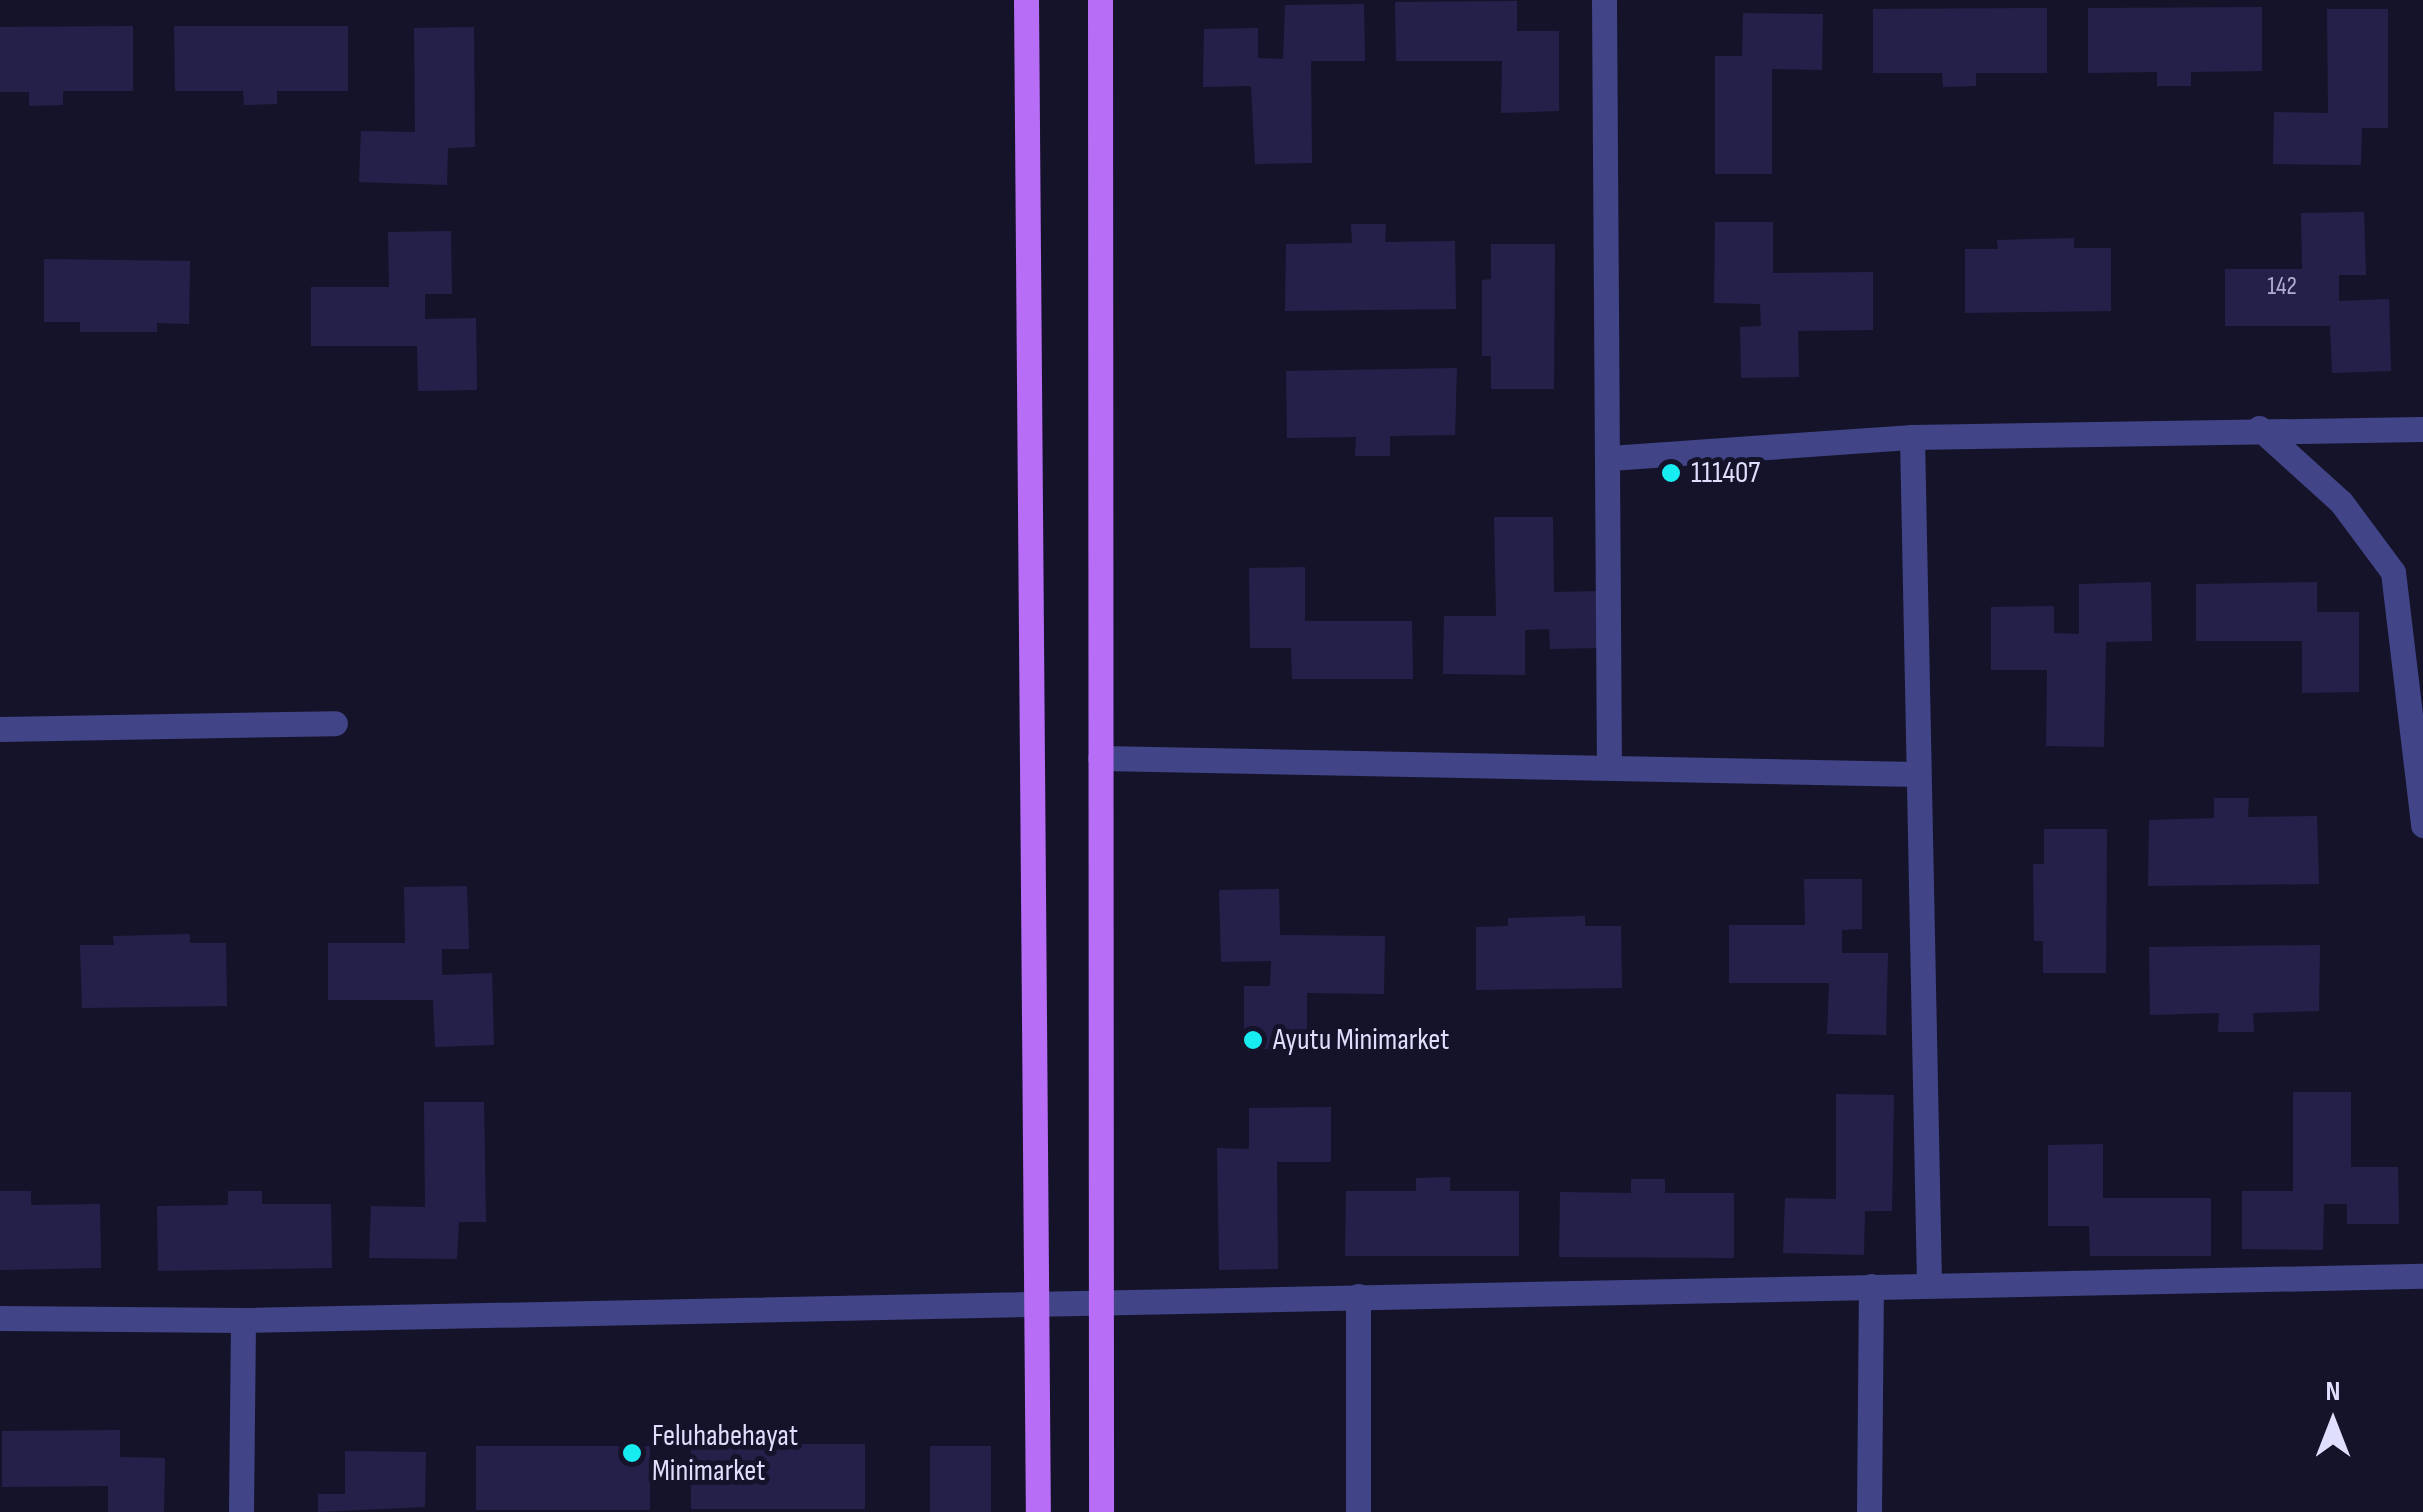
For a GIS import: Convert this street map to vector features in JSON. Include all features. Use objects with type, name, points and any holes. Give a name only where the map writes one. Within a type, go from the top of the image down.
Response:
[{"type":"main road","points":[[1026,0],[1038,1512]]},
{"type":"main road","points":[[1100,0],[1102,1512]]},
{"type":"street","points":[[1604,0],[1610,458],[1609,765]]},
{"type":"street","points":[[1610,458],[1912,437],[2260,428],[2423,429]]},
{"type":"street","points":[[2260,428],[2341,502],[2392,572],[2423,825]]},
{"type":"street","points":[[1912,437],[1928,1284]]},
{"type":"street","points":[[0,728],[336,722]]},
{"type":"street","points":[[1100,758],[1916,774]]},
{"type":"street","points":[[0,1318],[242,1320],[2423,1276]]},
{"type":"street","points":[[1869,1512],[1871,1286]]},
{"type":"street","points":[[1358,1296],[1358,1512]]},
{"type":"street","points":[[241,1512],[242,1320]]},
{"type":"building","points":[[1517,1],[1517,31],[1559,31],[1559,111],[1501,113],[1502,61],[1396,61],[1395,2]]},
{"type":"building","points":[[1364,4],[1365,61],[1311,61],[1312,163],[1255,164],[1251,86],[1203,87],[1204,29],[1258,28],[1258,58],[1283,59],[1285,5]]},
{"type":"building","points":[[2262,7],[2262,71],[2191,72],[2191,86],[2157,86],[2157,72],[2088,73],[2088,8]]},
{"type":"building","points":[[2047,8],[2047,73],[1976,73],[1976,86],[1943,87],[1942,73],[1873,73],[1873,9]]},
{"type":"building","points":[[2327,9],[2388,9],[2388,128],[2362,128],[2361,165],[2273,164],[2274,112],[2328,113]]},
{"type":"building","points":[[1743,13],[1823,14],[1822,70],[1772,69],[1772,174],[1715,174],[1715,56],[1742,56]]},
{"type":"building","points":[[133,26],[133,91],[63,91],[63,105],[29,106],[29,92],[0,92],[0,27]]},
{"type":"building","points":[[174,26],[348,26],[348,91],[277,91],[277,104],[244,105],[243,91],[175,91]]},
{"type":"building","points":[[474,27],[475,147],[448,148],[447,185],[359,182],[361,131],[415,132],[414,28]]},
{"type":"building","points":[[2364,212],[2366,275],[2339,275],[2339,301],[2389,299],[2391,371],[2332,373],[2330,326],[2225,326],[2225,269],[2302,269],[2301,213]]},
{"type":"building","points":[[1715,222],[1773,222],[1773,273],[1873,272],[1873,330],[1798,331],[1799,377],[1741,378],[1740,327],[1761,326],[1760,304],[1714,303]]},
{"type":"building","points":[[1351,224],[1386,224],[1385,242],[1455,241],[1456,309],[1285,311],[1286,244],[1352,243]]},
{"type":"building","points":[[451,231],[452,294],[425,294],[425,319],[476,318],[477,390],[418,391],[417,346],[311,346],[311,287],[389,287],[388,232]]},
{"type":"building","points":[[2074,238],[2074,248],[2111,248],[2111,311],[1965,313],[1965,249],[1998,249],[1997,240]]},
{"type":"building","points":[[1491,244],[1555,244],[1554,389],[1491,389],[1491,356],[1482,356],[1482,280],[1491,279]]},
{"type":"building","points":[[44,259],[190,261],[189,324],[157,323],[157,332],[80,332],[80,322],[44,322]]},
{"type":"building","points":[[1457,368],[1455,435],[1390,436],[1390,456],[1355,456],[1356,437],[1287,438],[1286,371]]},
{"type":"building","points":[[1494,517],[1553,517],[1554,592],[1600,591],[1601,648],[1550,649],[1549,629],[1525,630],[1525,675],[1443,674],[1444,616],[1496,616]]},
{"type":"building","points":[[1305,567],[1305,621],[1412,621],[1413,679],[1292,679],[1291,648],[1250,648],[1249,568]]},
{"type":"building","points":[[2151,582],[2152,641],[2106,642],[2104,747],[2046,746],[2047,670],[1991,670],[1991,607],[2054,606],[2054,633],[2079,634],[2079,584]]},
{"type":"building","points":[[2317,582],[2317,612],[2359,612],[2359,692],[2302,693],[2302,641],[2196,641],[2196,584]]},
{"type":"building","points":[[2214,798],[2249,798],[2248,817],[2317,816],[2319,884],[2148,886],[2149,820],[2214,818]]},
{"type":"building","points":[[2044,829],[2107,829],[2106,973],[2043,973],[2043,941],[2034,941],[2033,864],[2044,864]]},
{"type":"building","points":[[1804,879],[1862,879],[1862,929],[1842,930],[1842,953],[1888,953],[1886,1035],[1827,1034],[1829,983],[1729,983],[1729,925],[1805,925]]},
{"type":"building","points":[[467,886],[469,949],[442,949],[442,975],[492,973],[494,1045],[435,1047],[433,1000],[328,1000],[328,943],[405,943],[404,887]]},
{"type":"building","points":[[1279,889],[1280,935],[1385,936],[1384,994],[1307,993],[1307,1049],[1244,1049],[1244,986],[1270,986],[1271,961],[1221,962],[1219,890]]},
{"type":"building","points":[[1585,916],[1585,926],[1621,926],[1622,988],[1476,990],[1476,927],[1508,926],[1508,918]]},
{"type":"building","points":[[190,934],[190,943],[226,943],[227,1006],[82,1008],[80,945],[114,945],[113,936]]},
{"type":"building","points":[[2320,945],[2319,1011],[2253,1013],[2254,1032],[2218,1032],[2219,1013],[2150,1015],[2149,947]]},
{"type":"building","points":[[2293,1092],[2351,1092],[2351,1167],[2398,1167],[2399,1224],[2347,1224],[2347,1204],[2324,1204],[2323,1250],[2242,1249],[2242,1191],[2293,1191]]},
{"type":"building","points":[[1836,1094],[1894,1095],[1892,1211],[1865,1211],[1864,1255],[1783,1253],[1785,1198],[1836,1199]]},
{"type":"building","points":[[424,1102],[484,1102],[486,1222],[459,1222],[457,1259],[369,1258],[371,1206],[425,1207]]},
{"type":"building","points":[[1331,1107],[1331,1162],[1277,1162],[1278,1269],[1219,1270],[1217,1148],[1249,1149],[1249,1108]]},
{"type":"building","points":[[2103,1144],[2103,1198],[2211,1198],[2211,1256],[2090,1256],[2089,1226],[2048,1226],[2048,1145]]},
{"type":"building","points":[[1450,1177],[1450,1191],[1519,1191],[1519,1256],[1345,1256],[1346,1191],[1416,1191],[1416,1178]]},
{"type":"building","points":[[1631,1179],[1665,1179],[1665,1193],[1734,1193],[1734,1258],[1559,1257],[1560,1192],[1631,1193]]},
{"type":"building","points":[[0,1191],[31,1191],[31,1205],[100,1204],[101,1268],[0,1270]]},
{"type":"building","points":[[228,1191],[262,1191],[262,1204],[331,1204],[332,1268],[158,1271],[157,1206],[228,1205]]},
{"type":"building","points":[[120,1430],[120,1457],[165,1458],[164,1512],[108,1512],[108,1486],[2,1487],[2,1431]]},
{"type":"building","points":[[691,1444],[865,1444],[865,1509],[691,1509]]},
{"type":"building","points":[[476,1446],[650,1446],[650,1510],[476,1510]]},
{"type":"building","points":[[930,1446],[991,1446],[991,1512],[930,1512]]},
{"type":"building","points":[[345,1451],[426,1452],[425,1507],[318,1512],[318,1494],[345,1494]]},
{"type":"place","name":"111407","points":[[1671,473]]},
{"type":"place","name":"Ayutu Minimarket","points":[[1253,1040]]},
{"type":"place","name":"Feluhabehayat Minimarket","points":[[632,1453]]}]
